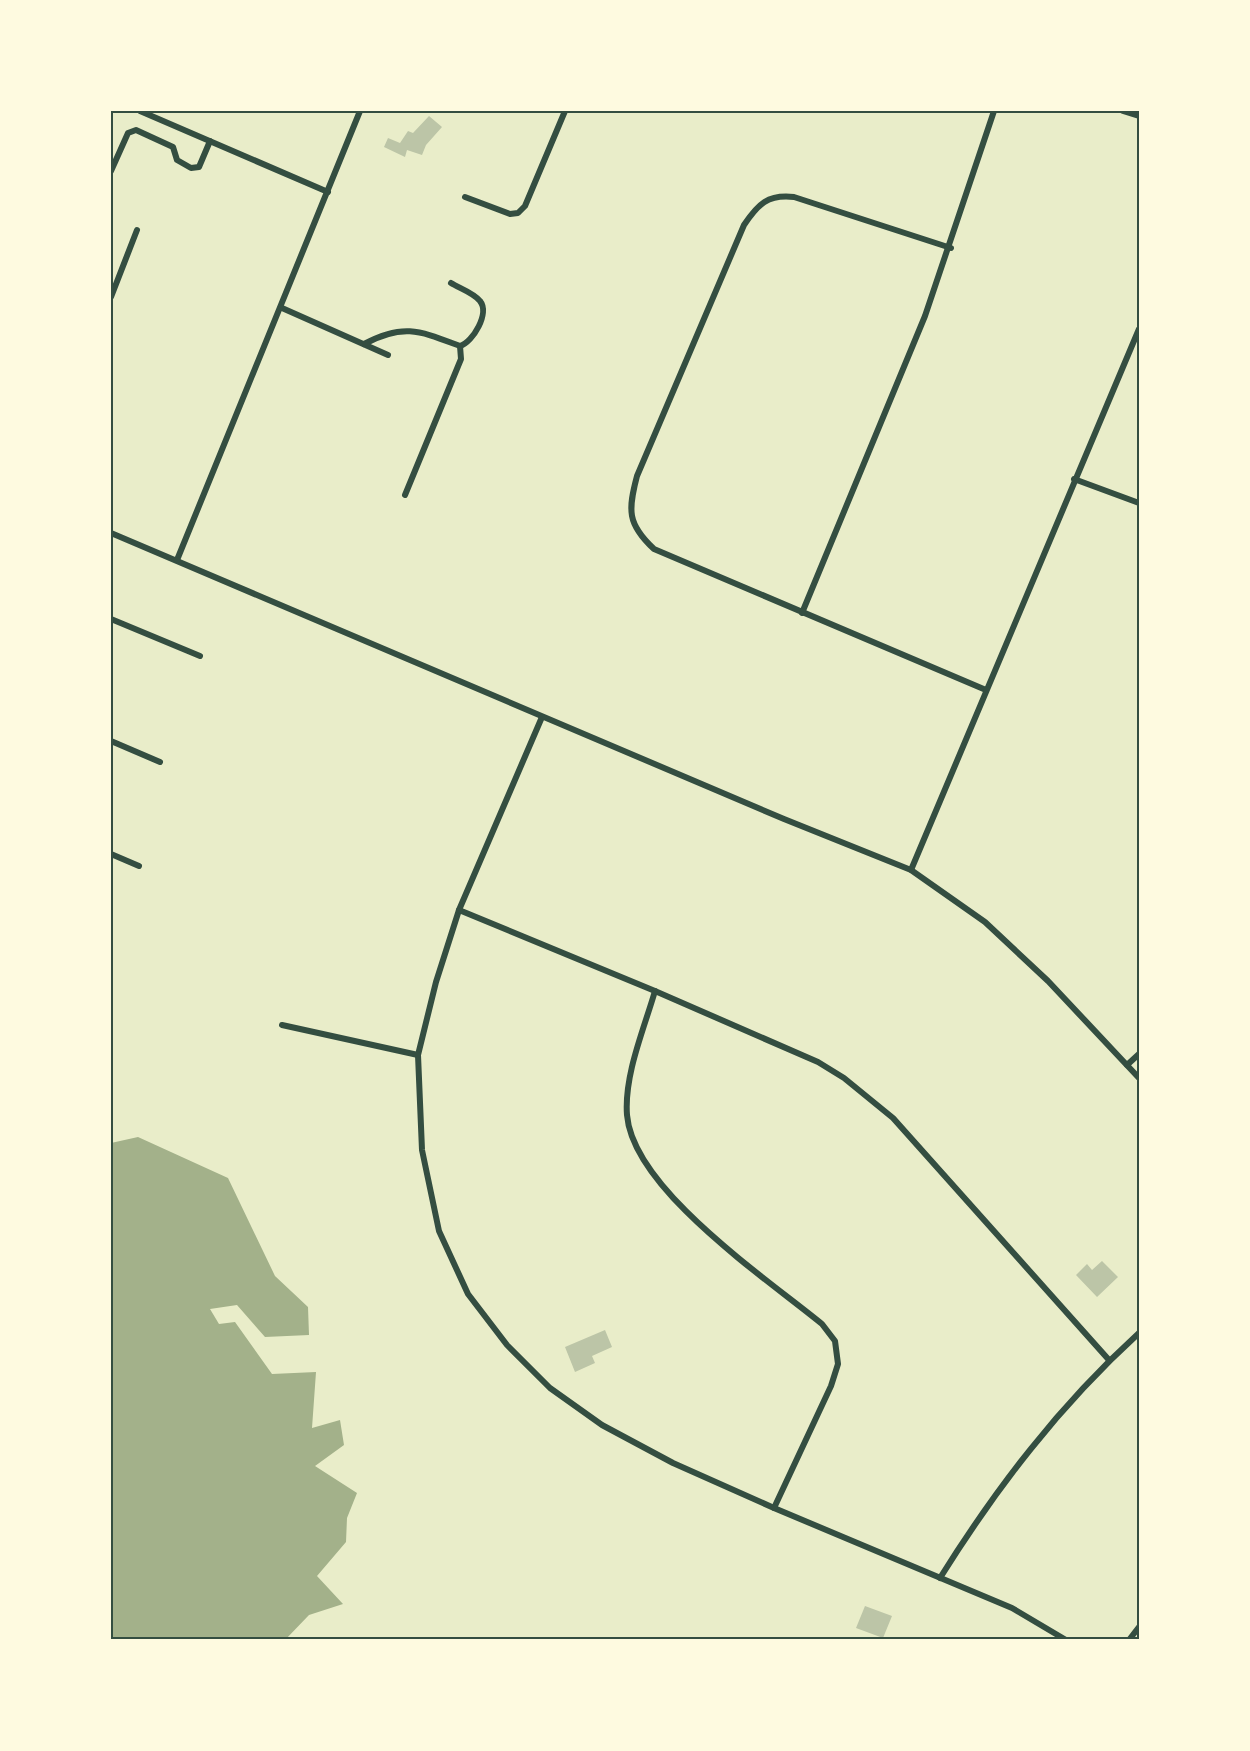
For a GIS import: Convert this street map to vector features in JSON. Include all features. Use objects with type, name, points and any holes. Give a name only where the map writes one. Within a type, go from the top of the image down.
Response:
[{"type":"street","points":[[140,111],[328,192]]},
{"type":"street","points":[[177,560],[282,308],[360,111]]},
{"type":"street","points":[[465,197],[510,214],[518,213],[525,206],[565,111]]},
{"type":"street","points":[[802,613],[925,316],[951,248],[994,111]]},
{"type":"street","points":[[1123,111],[1139,116]]},
{"type":"street","points":[[111,171],[128,133],[136,130],[173,147],[177,160],[191,168],[199,167],[210,141]]},
{"type":"street","points":[[951,248],[794,197],[778,195],[767,198],[755,209],[744,225],[637,476],[631,501],[632,520],[640,536],[654,549],[986,690]]},
{"type":"street","points":[[111,297],[137,230]]},
{"type":"street","points":[[405,495],[458,367],[460,346],[473,336],[481,318],[483,305],[479,298],[450,283]]},
{"type":"street","points":[[282,308],[388,355]]},
{"type":"street","points":[[911,870],[1139,329]]},
{"type":"street","points":[[364,344],[403,330],[417,330],[460,346]]},
{"type":"street","points":[[1074,479],[1139,503]]},
{"type":"street","points":[[111,533],[542,717],[911,870],[984,922],[1048,981],[1139,1078]]},
{"type":"street","points":[[111,619],[200,656]]},
{"type":"street","points":[[542,717],[459,910],[436,982],[418,1055],[423,1150],[439,1231],[468,1293],[507,1346],[550,1388],[602,1425],[673,1463],[1012,1608],[1066,1640]]},
{"type":"street","points":[[111,741],[160,762]]},
{"type":"street","points":[[111,854],[140,866]]},
{"type":"street","points":[[459,910],[655,991],[818,1062],[844,1078],[893,1118],[1109,1360]]},
{"type":"street","points":[[655,991],[629,1083],[627,1115],[636,1146],[656,1180],[684,1211],[822,1324],[835,1341],[838,1364],[831,1386],[774,1508]]},
{"type":"street","points":[[282,1025],[418,1055]]},
{"type":"street","points":[[1127,1065],[1139,1054]]},
{"type":"street","points":[[940,1578],[984,1507],[1032,1444],[1109,1360],[1139,1333]]},
{"type":"street","points":[[1130,1640],[1139,1627]]},
{"type":"shaded area","points":[[138,1137],[228,1178],[275,1276],[308,1307],[309,1335],[265,1337],[237,1305],[210,1309],[219,1324],[235,1322],[272,1374],[316,1372],[312,1428],[340,1420],[344,1445],[315,1466],[357,1493],[347,1518],[346,1542],[317,1576],[343,1604],[309,1615],[285,1640],[111,1640],[111,1143]]},
{"type":"building","points":[[429,116],[442,127],[426,145],[422,155],[407,150],[405,157],[384,147],[388,138],[400,143],[408,131],[413,133]]},
{"type":"building","points":[[1102,1261],[1118,1277],[1097,1297],[1076,1275],[1087,1264],[1092,1270]]},
{"type":"building","points":[[605,1330],[612,1347],[592,1356],[595,1363],[575,1372],[565,1347]]},
{"type":"building","points":[[865,1606],[892,1616],[883,1638],[856,1628]]}]
